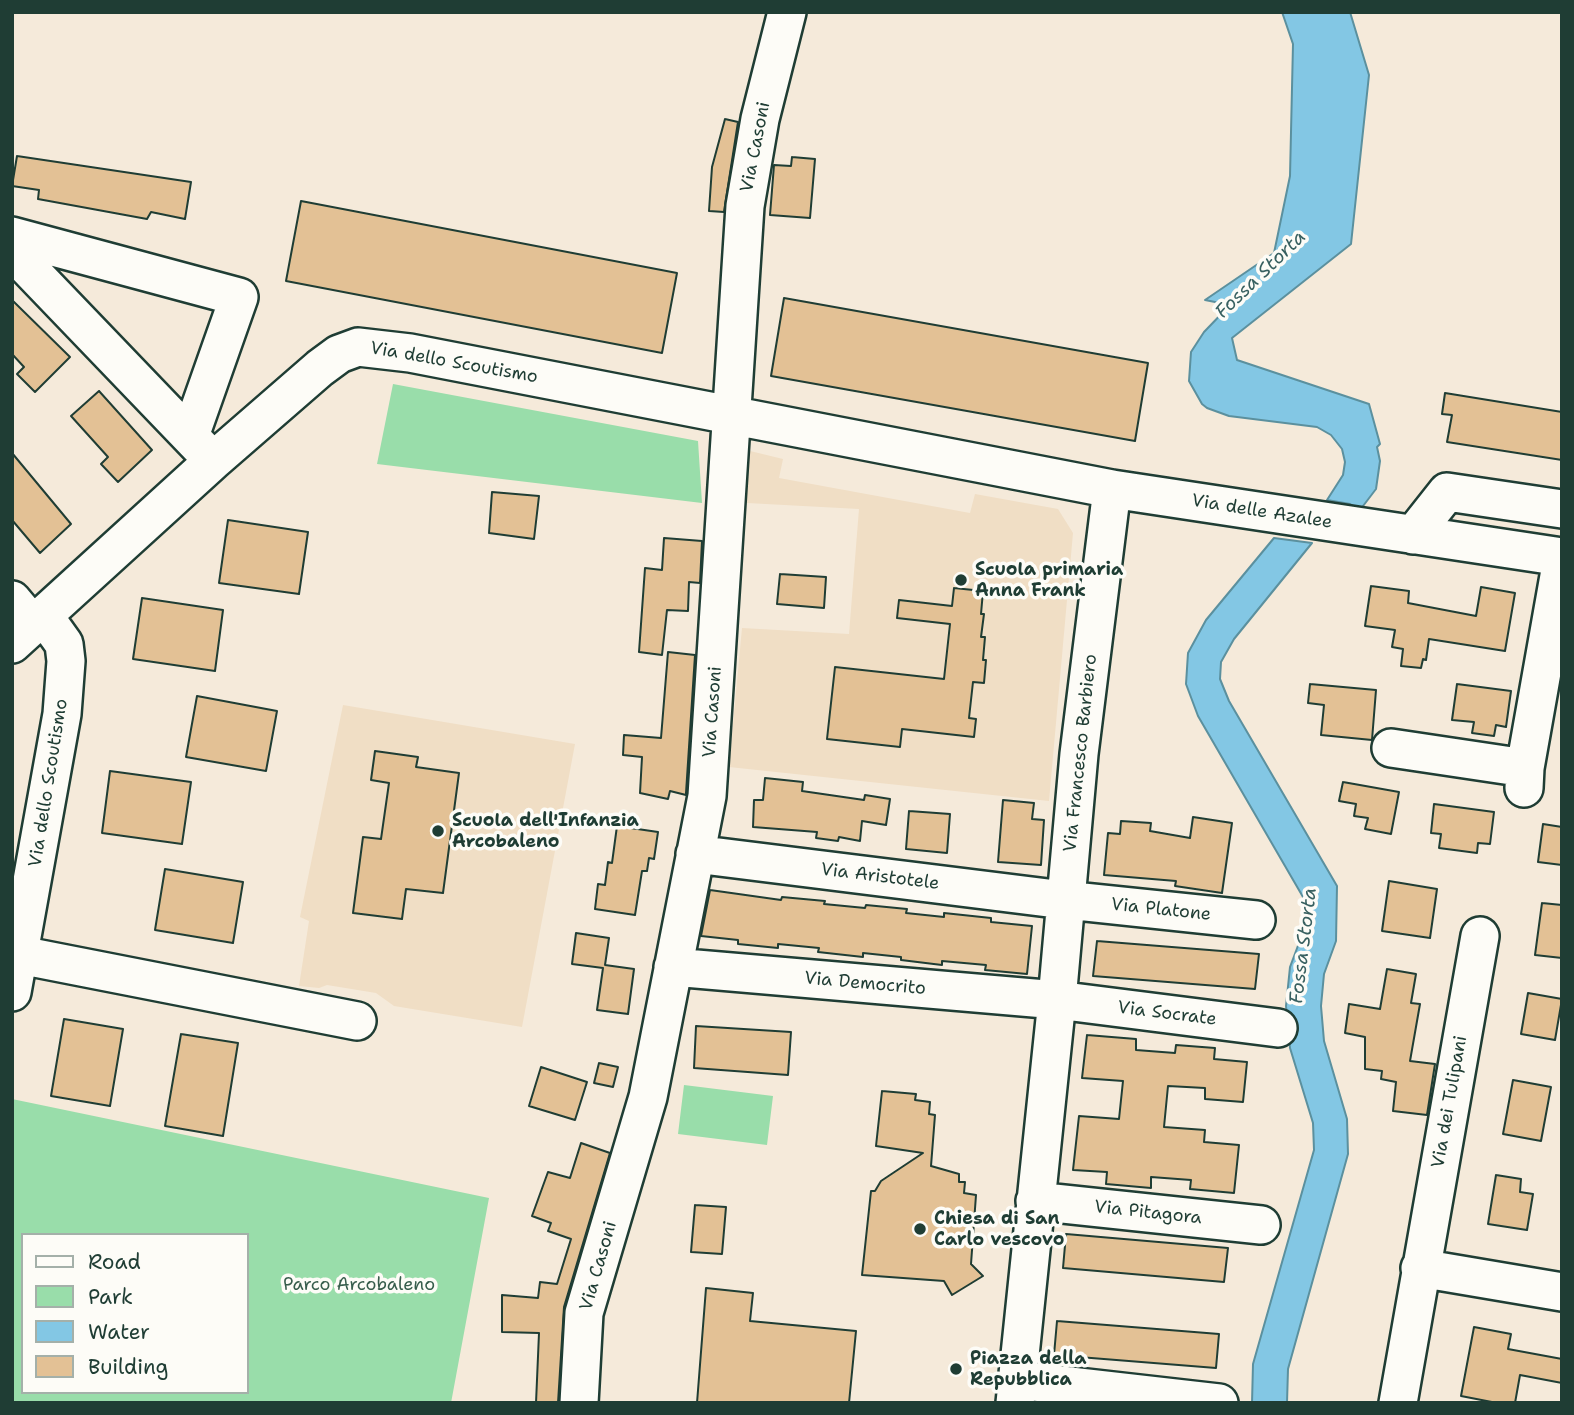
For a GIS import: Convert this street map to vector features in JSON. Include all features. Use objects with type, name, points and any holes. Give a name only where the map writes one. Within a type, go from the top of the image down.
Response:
[{"type":"street","name":"Via Casoni","points":[[579,1403],[584,1313],[648,1097],[707,796],[745,206],[760,118],[787,12]]},
{"type":"street","name":"Via dello Scoutismo","points":[[12,236],[239,297],[201,449]]},
{"type":"street","points":[[12,251],[201,449]]},
{"type":"street","name":"Via dello Scoutismo","points":[[12,992],[62,714],[66,661],[64,643],[26,621],[201,449],[339,354],[358,348],[410,353],[733,414]]},
{"type":"street","points":[[733,414],[1112,489]]},
{"type":"street","name":"Via delle Azalee","points":[[1112,489],[1562,558],[1525,778],[1391,748]]},
{"type":"street","name":"Via Francesco Barbiero","points":[[1016,1392],[1057,1000],[1079,754],[1112,489]]},
{"type":"street","points":[[1413,535],[1447,492],[1562,509]]},
{"type":"street","name":"Via Aristotele","points":[[695,854],[1066,900]]},
{"type":"street","name":"Via Platone","points":[[1066,900],[1256,920]]},
{"type":"street","name":"Via dei Tulipani","points":[[1398,1403],[1480,936]]},
{"type":"street","points":[[20,955],[357,1021]]},
{"type":"street","name":"Via Democrito","points":[[673,967],[1057,1000]]},
{"type":"street","name":"Via Socrate","points":[[1057,1000],[1278,1028]]},
{"type":"street","name":"Via Pitagora","points":[[1035,1201],[1261,1225]]},
{"type":"street","points":[[1420,1268],[1562,1292]]},
{"type":"street","points":[[1016,1392],[1219,1403]]},
{"type":"shaded area","name":"Scuola primaria Anna Frank","points":[[746,450],[783,459],[779,478],[970,513],[975,494],[1058,509],[1073,533],[1049,801],[729,767],[742,628],[849,634],[859,509],[747,503]]},
{"type":"shaded area","name":"Scuola dell'Infanzia Arcobaleno","points":[[343,705],[575,744],[522,1027],[394,1006],[376,993],[327,985],[319,988],[299,986],[309,921],[300,917]]},
{"type":"green space","points":[[393,384],[698,441],[702,503],[377,464]]},
{"type":"green space","points":[[684,1085],[773,1096],[767,1145],[678,1134]]},
{"type":"green space","name":"Parco Arcobaleno","points":[[12,1099],[489,1198],[451,1403],[12,1403]]},
{"type":"water","name":"Fossa Storta","points":[[1282,12],[1350,12],[1369,75],[1351,244],[1232,338],[1237,360],[1369,404],[1380,444],[1377,447],[1380,461],[1376,489],[1360,510],[1350,504],[1327,500],[1343,475],[1345,462],[1342,449],[1331,435],[1317,427],[1229,416],[1207,408],[1189,381],[1191,352],[1204,332],[1230,305],[1205,300],[1274,253],[1290,176],[1293,44]]},
{"type":"water","name":"Fossa Storta","points":[[1274,538],[1312,543],[1234,639],[1221,662],[1220,679],[1229,701],[1337,886],[1336,941],[1324,974],[1321,1006],[1324,1041],[1347,1119],[1348,1154],[1288,1369],[1287,1403],[1252,1403],[1253,1364],[1314,1150],[1313,1123],[1290,1048],[1286,1006],[1290,967],[1302,935],[1303,897],[1198,716],[1186,684],[1188,653],[1206,620]]},
{"type":"building","points":[[725,119],[738,122],[724,212],[709,211],[712,167]]},
{"type":"building","points":[[17,156],[191,182],[185,219],[151,212],[147,219],[38,199],[39,190],[12,186]]},
{"type":"building","points":[[792,157],[815,159],[810,218],[770,215],[774,165],[791,166]]},
{"type":"building","points":[[301,201],[677,273],[662,353],[286,281]]},
{"type":"building","points":[[784,298],[1148,363],[1135,441],[771,376]]},
{"type":"building","points":[[12,300],[70,357],[35,392],[17,374],[24,367],[12,354]]},
{"type":"building","points":[[99,391],[152,450],[118,482],[101,464],[108,457],[71,416]]},
{"type":"building","points":[[1445,393],[1562,412],[1562,460],[1447,442],[1452,415],[1442,414]]},
{"type":"building","points":[[12,453],[71,524],[40,553],[12,520]]},
{"type":"building","points":[[492,492],[539,496],[534,539],[489,533]]},
{"type":"building","points":[[228,520],[308,532],[299,594],[219,583]]},
{"type":"building","points":[[664,538],[702,541],[700,583],[689,582],[688,611],[667,610],[662,655],[639,652],[645,568],[662,570]]},
{"type":"building","points":[[780,574],[826,577],[824,608],[777,604]]},
{"type":"building","points":[[1371,586],[1409,591],[1408,603],[1476,616],[1481,587],[1515,593],[1505,651],[1429,639],[1426,660],[1423,659],[1421,668],[1401,666],[1403,649],[1392,647],[1395,630],[1365,626]]},
{"type":"building","points":[[954,588],[983,591],[981,637],[985,637],[983,660],[986,660],[984,683],[973,682],[969,718],[976,719],[974,737],[902,729],[900,747],[827,739],[835,667],[944,679],[950,624],[897,618],[899,600],[952,606]]},
{"type":"building","points":[[142,598],[223,610],[215,671],[133,659]]},
{"type":"building","points":[[668,652],[695,655],[686,795],[670,791],[668,799],[640,793],[642,757],[623,755],[624,735],[661,738]]},
{"type":"building","points":[[1310,684],[1376,690],[1372,740],[1321,735],[1324,705],[1308,703]]},
{"type":"building","points":[[1457,684],[1511,691],[1506,727],[1496,725],[1494,736],[1472,733],[1474,722],[1452,720]]},
{"type":"building","points":[[197,696],[277,711],[266,771],[186,757]]},
{"type":"building","points":[[375,751],[418,757],[416,767],[459,773],[443,893],[406,889],[402,919],[353,913],[363,837],[381,839],[389,783],[371,780]]},
{"type":"building","points":[[110,771],[191,782],[182,844],[102,833]]},
{"type":"building","points":[[765,778],[803,782],[802,791],[864,800],[865,795],[890,799],[886,825],[862,821],[860,841],[839,837],[838,841],[816,838],[817,832],[753,827],[754,800],[763,800]]},
{"type":"building","points":[[1343,782],[1399,792],[1391,834],[1365,829],[1368,818],[1354,816],[1356,804],[1339,801]]},
{"type":"building","points":[[1003,800],[1034,803],[1032,819],[1044,820],[1041,865],[998,862]]},
{"type":"building","points":[[1434,804],[1494,812],[1490,844],[1478,843],[1477,853],[1439,848],[1441,834],[1431,833]]},
{"type":"building","points":[[909,811],[950,814],[947,853],[906,849]]},
{"type":"building","points":[[1193,817],[1232,823],[1222,893],[1175,886],[1176,881],[1104,875],[1108,833],[1120,834],[1121,821],[1151,823],[1150,831],[1190,838]]},
{"type":"building","points":[[1543,824],[1562,827],[1562,865],[1538,862]]},
{"type":"building","points":[[617,826],[658,832],[654,859],[649,858],[647,871],[642,871],[635,915],[595,909],[598,884],[605,885],[608,862],[612,863]]},
{"type":"building","points":[[165,869],[243,882],[233,943],[155,930]]},
{"type":"building","points":[[1389,881],[1437,889],[1430,938],[1382,931]]},
{"type":"building","points":[[710,890],[781,900],[782,897],[865,908],[866,905],[907,909],[906,913],[944,917],[944,913],[991,918],[991,922],[1032,926],[1027,974],[985,970],[986,965],[942,961],[942,965],[863,953],[863,957],[818,952],[819,948],[738,944],[738,940],[701,936]]},
{"type":"building","points":[[1542,903],[1562,905],[1562,958],[1535,955]]},
{"type":"building","points":[[576,933],[609,938],[605,965],[634,969],[628,1014],[597,1010],[603,968],[572,964]]},
{"type":"building","points":[[1097,941],[1259,954],[1255,989],[1093,976]]},
{"type":"building","points":[[1387,969],[1416,974],[1411,1003],[1420,1004],[1410,1061],[1435,1064],[1427,1115],[1393,1111],[1396,1082],[1381,1079],[1382,1071],[1365,1069],[1365,1037],[1345,1033],[1349,1004],[1380,1009]]},
{"type":"building","points":[[1528,993],[1562,999],[1555,1040],[1521,1034]]},
{"type":"building","points":[[64,1019],[123,1029],[110,1106],[51,1096]]},
{"type":"building","points":[[696,1026],[791,1032],[788,1075],[694,1068]]},
{"type":"building","points":[[181,1034],[238,1043],[223,1136],[165,1126]]},
{"type":"building","points":[[1087,1035],[1136,1039],[1136,1050],[1175,1053],[1176,1045],[1215,1048],[1214,1059],[1247,1062],[1243,1102],[1205,1099],[1205,1088],[1168,1086],[1164,1127],[1205,1130],[1204,1142],[1239,1145],[1234,1193],[1190,1189],[1191,1180],[1151,1177],[1151,1188],[1106,1184],[1107,1172],[1073,1170],[1079,1116],[1119,1119],[1123,1081],[1082,1078]]},
{"type":"building","points":[[599,1063],[618,1067],[613,1087],[594,1083]]},
{"type":"building","points":[[541,1067],[587,1082],[575,1120],[529,1106]]},
{"type":"building","points":[[1513,1080],[1551,1087],[1541,1141],[1503,1134]]},
{"type":"building","name":"Chiesa di San Carlo vescovo","points":[[882,1091],[916,1094],[915,1100],[930,1102],[929,1114],[935,1115],[931,1166],[959,1174],[959,1182],[965,1182],[964,1193],[976,1195],[971,1264],[983,1276],[952,1295],[944,1281],[862,1275],[871,1191],[875,1191],[881,1181],[923,1153],[876,1146]]},
{"type":"building","points":[[581,1143],[610,1153],[564,1307],[558,1403],[536,1403],[539,1333],[502,1332],[502,1295],[538,1298],[540,1282],[557,1284],[571,1239],[548,1231],[551,1223],[532,1216],[548,1172],[570,1178]]},
{"type":"building","points":[[1496,1175],[1521,1179],[1520,1192],[1533,1194],[1527,1230],[1488,1224]]},
{"type":"building","points":[[695,1205],[726,1207],[722,1254],[691,1252]]},
{"type":"building","points":[[1066,1234],[1228,1248],[1224,1282],[1063,1268]]},
{"type":"building","points":[[706,1288],[753,1293],[750,1321],[856,1331],[849,1403],[697,1403]]},
{"type":"building","points":[[1057,1321],[1219,1334],[1216,1368],[1054,1355]]},
{"type":"building","points":[[1474,1327],[1511,1334],[1508,1349],[1562,1359],[1562,1383],[1520,1375],[1515,1403],[1497,1403],[1461,1396]]},
{"type":"place","name":"Scuola primaria Anna Frank","points":[[961,580]]},
{"type":"place","name":"Scuola dell'Infanzia Arcobaleno","points":[[438,831]]},
{"type":"place","name":"Chiesa di San Carlo vescovo","points":[[920,1229]]},
{"type":"place","name":"Piazza della Repubblica","points":[[956,1369]]}]
